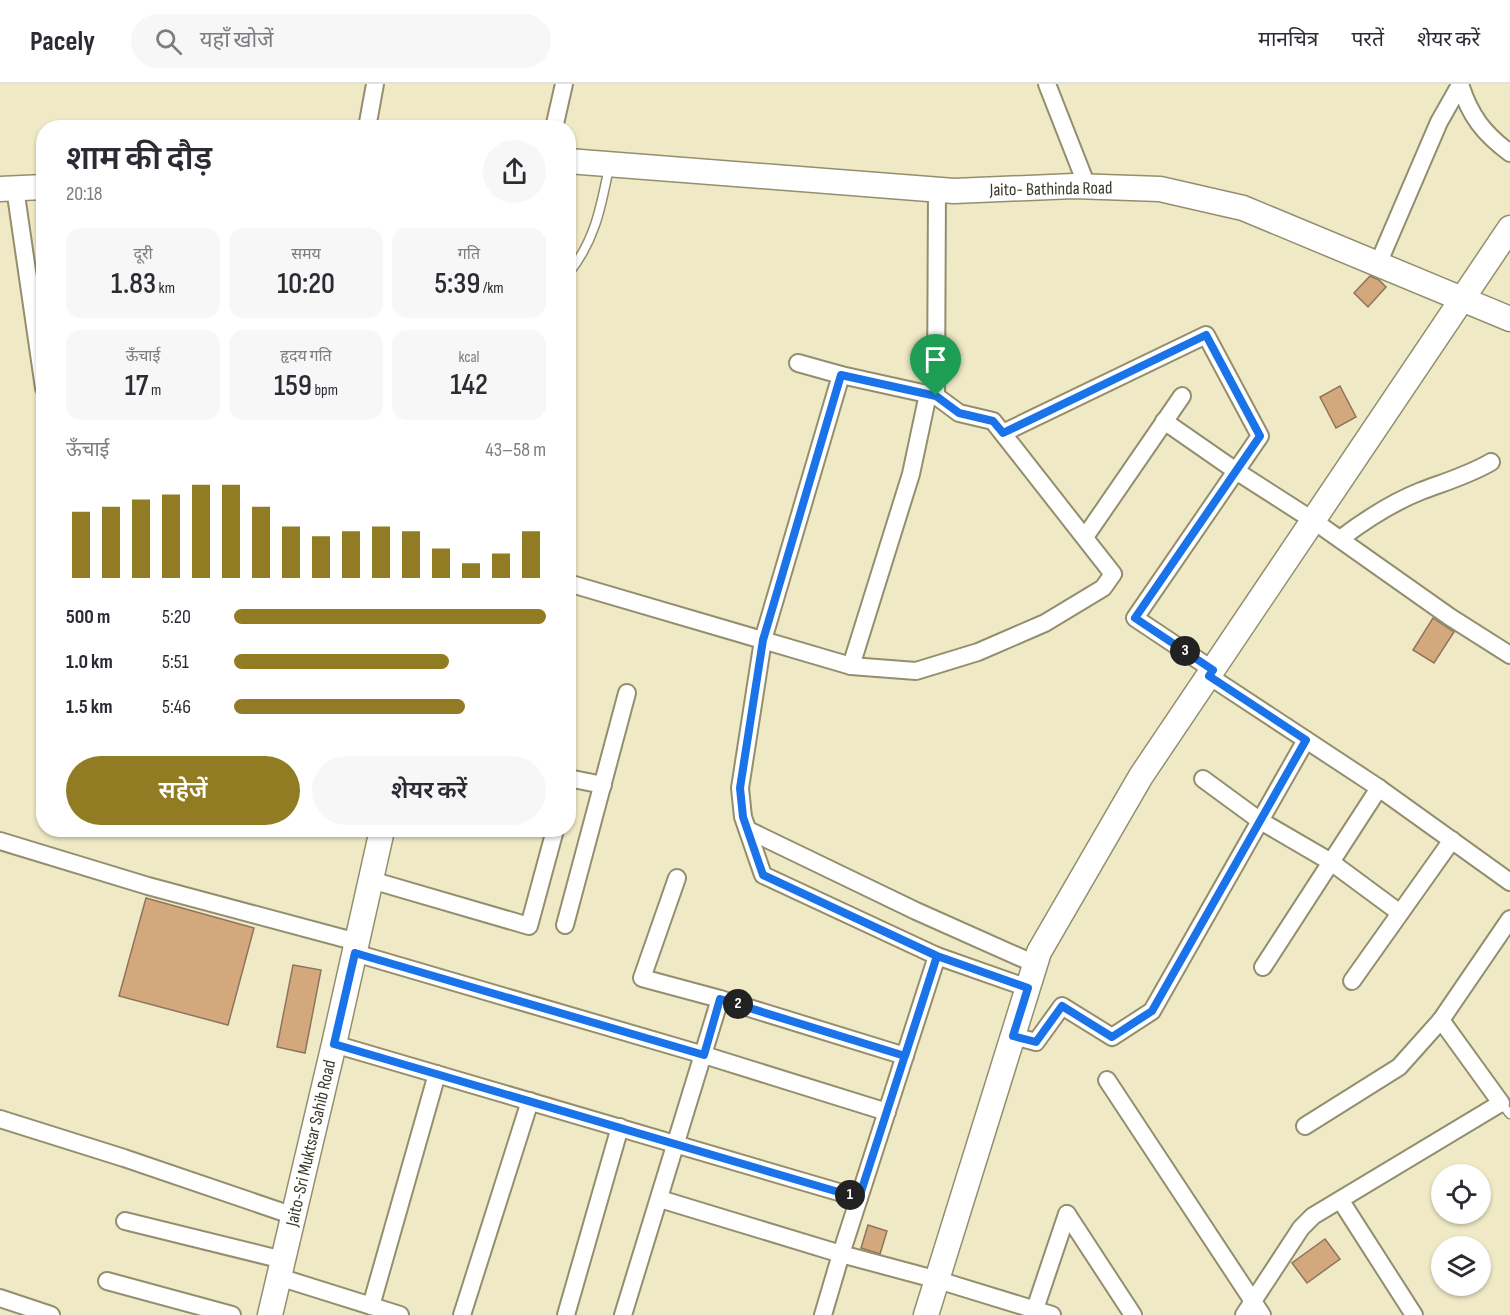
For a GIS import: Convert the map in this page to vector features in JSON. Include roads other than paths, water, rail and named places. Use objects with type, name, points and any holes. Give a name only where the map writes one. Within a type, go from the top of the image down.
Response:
[{"type":"street","points":[[368,120],[375,84]]},
{"type":"street","points":[[556,120],[564,84]]},
{"type":"street","points":[[1047,84],[1088,186]]},
{"type":"street","points":[[1460,85],[1465,100],[1481,128],[1489,138],[1510,153]]},
{"type":"street","points":[[1378,264],[1439,122],[1460,85]]},
{"type":"street","name":"Jaito- Bathinda Road","points":[[576,162],[954,191],[1088,186],[1160,189],[1242,208],[1510,319]]},
{"type":"street","points":[[36,187],[7,189],[36,345]]},
{"type":"street","points":[[851,666],[911,474],[932,395],[937,189]]},
{"type":"street","points":[[926,1315],[1039,952],[1141,776],[1510,228]]},
{"type":"street","points":[[1003,433],[1206,335],[1260,436],[1135,618],[1510,882]]},
{"type":"street","points":[[576,585],[851,666],[916,671],[978,652],[1045,623],[1103,588],[1113,574],[993,421],[959,413],[932,395],[798,363]]},
{"type":"street","points":[[841,375],[763,640],[740,788],[743,817],[763,875],[937,956],[1028,988]]},
{"type":"street","points":[[1084,537],[1182,396]]},
{"type":"street","points":[[1164,421],[1314,521],[1450,617],[1510,655]]},
{"type":"street","points":[[1340,540],[1378,512],[1418,492],[1474,472],[1491,462]]},
{"type":"street","points":[[566,925],[627,693]]},
{"type":"street","points":[[1013,1036],[1036,1042],[1062,1006],[1112,1037],[1152,1011],[1306,740]]},
{"type":"street","points":[[576,777],[603,785]]},
{"type":"street","points":[[1203,779],[1259,820],[1330,862],[1400,913]]},
{"type":"street","points":[[1263,967],[1379,788]]},
{"type":"street","points":[[748,830],[916,911],[1035,964]]},
{"type":"street","name":"Jaito-Sri Muktsar Sahib Road","points":[[270,1315],[380,837]]},
{"type":"street","points":[[371,880],[529,926],[553,837]]},
{"type":"street","points":[[1352,981],[1452,840]]},
{"type":"street","points":[[0,841],[887,1112]]},
{"type":"street","points":[[677,878],[642,978],[720,999],[905,1056]]},
{"type":"street","points":[[1305,1126],[1399,1067],[1441,1020],[1505,930]]},
{"type":"street","points":[[823,1315],[937,956]]},
{"type":"street","points":[[623,1315],[720,999]]},
{"type":"street","points":[[1107,1080],[1253,1311],[1301,1228],[1313,1216],[1506,1109],[1441,1020]]},
{"type":"street","points":[[334,1044],[859,1198]]},
{"type":"street","points":[[371,1306],[436,1074]]},
{"type":"street","points":[[462,1315],[530,1101]]},
{"type":"street","points":[[0,1119],[124,1158],[294,1216]]},
{"type":"street","points":[[566,1315],[620,1127]]},
{"type":"street","points":[[660,1198],[841,1254],[938,1280],[1034,1312],[1052,1315]]},
{"type":"street","points":[[1341,1201],[1414,1315]]},
{"type":"street","points":[[1034,1312],[1067,1214],[1133,1315]]},
{"type":"street","points":[[125,1221],[281,1269],[371,1306],[400,1315]]},
{"type":"street","points":[[107,1281],[232,1315]]},
{"type":"street","points":[[0,1298],[51,1315]]},
{"type":"lane","points":[[576,265],[581,259],[597,223],[610,164]]}]
